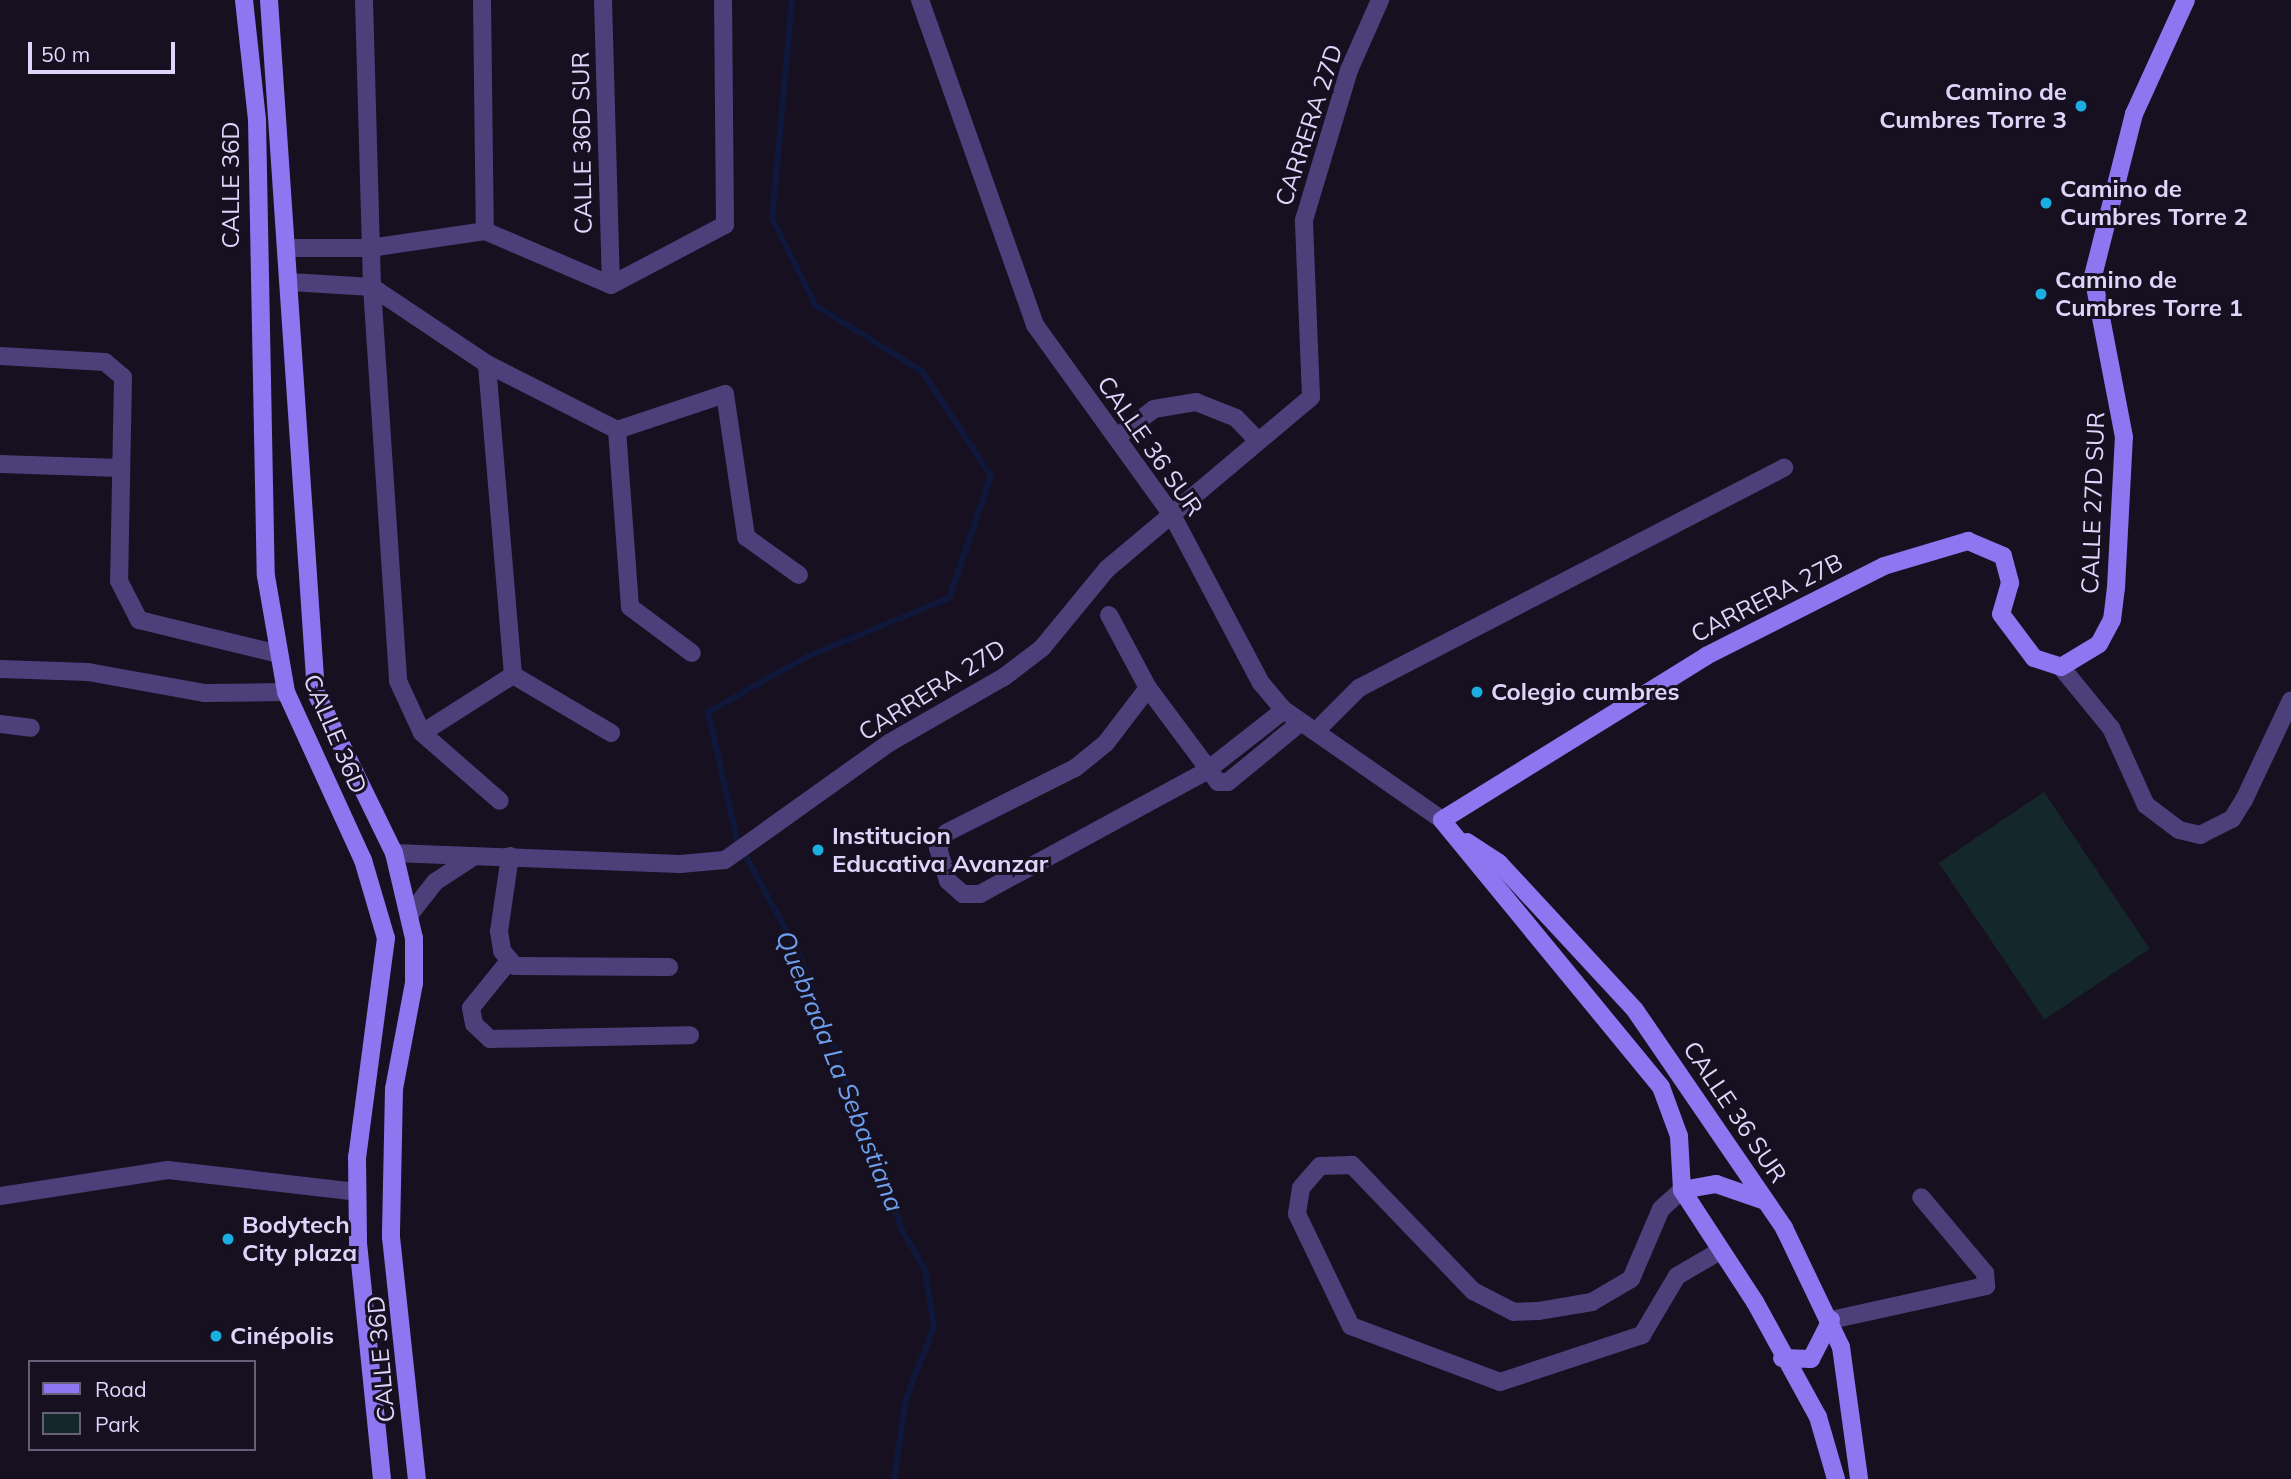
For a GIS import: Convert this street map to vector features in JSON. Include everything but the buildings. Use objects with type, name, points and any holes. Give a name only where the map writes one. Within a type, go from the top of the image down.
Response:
[{"type":"street","name":"CALLE 36D","points":[[244,0],[257,120],[266,576],[286,692],[363,860],[386,938],[359,1126],[357,1192],[382,1479]]},
{"type":"street","name":"CALLE 36D","points":[[269,0],[288,248],[316,693],[394,853],[410,914],[414,983],[394,1089],[391,1237],[417,1479]]},
{"type":"street","points":[[364,0],[370,248],[398,681],[422,733],[500,801]]},
{"type":"street","points":[[482,0],[485,231]]},
{"type":"street","name":"CALLE 36D SUR","points":[[603,0],[611,285]]},
{"type":"street","points":[[288,248],[370,248],[485,231],[611,285],[725,225],[723,0]]},
{"type":"street","name":"CALLE 36 SUR","points":[[920,0],[1035,325],[1172,516],[1242,652],[1284,710],[1443,820],[1661,1087],[1677,1124],[1682,1190],[1818,1417],[1836,1479]]},
{"type":"street","name":"CARRERA 27D","points":[[394,853],[680,864],[725,860],[889,743],[1004,677],[1042,648],[1107,569],[1311,397],[1315,385],[1304,297],[1304,220],[1349,70],[1380,0]]},
{"type":"street","name":"CALLE 27D SUR","points":[[2061,667],[2099,644],[2112,620],[2116,588],[2124,437],[2094,308],[2098,237],[2134,114],[2186,0]]},
{"type":"street","points":[[290,288],[372,287],[487,364],[617,430],[725,394],[746,537],[799,575]]},
{"type":"street","points":[[0,356],[116,366],[123,377],[120,581],[139,620],[279,654]]},
{"type":"street","points":[[487,364],[513,675]]},
{"type":"street","points":[[1117,437],[1154,409],[1196,402],[1236,418],[1257,440]]},
{"type":"street","points":[[617,430],[630,607],[692,653]]},
{"type":"street","points":[[0,464],[120,468]]},
{"type":"street","points":[[1109,615],[1148,688],[1205,772],[1228,782],[1359,688],[1784,468]]},
{"type":"street","name":"CARRERA 27B","points":[[1443,820],[1548,749],[1738,639],[1884,566],[1968,541],[2003,556],[2010,583],[2001,614],[2008,630],[2034,658],[2061,667]]},
{"type":"street","points":[[2061,667],[2111,729],[2146,805],[2179,830],[2200,835],[2223,825],[2244,800],[2291,701]]},
{"type":"street","points":[[0,669],[88,672],[205,693],[286,692]]},
{"type":"street","points":[[422,733],[513,675]]},
{"type":"street","points":[[513,675],[611,733]]},
{"type":"street","points":[[1148,688],[1106,743],[1075,768],[946,833],[938,848],[948,881],[963,894],[980,894],[1205,772],[1284,710]]},
{"type":"street","points":[[0,724],[30,728]]},
{"type":"street","name":"CALLE 36 SUR","points":[[1458,836],[1499,863],[1599,967],[1672,1060],[1765,1201],[1831,1320],[1847,1376],[1858,1479]]},
{"type":"street","points":[[509,961],[499,931],[510,856]]},
{"type":"street","points":[[410,914],[426,890],[473,857]]},
{"type":"street","points":[[509,961],[534,970],[669,967]]},
{"type":"street","points":[[509,961],[471,1008],[474,1024],[490,1039],[690,1035]]},
{"type":"street","points":[[1720,1251],[1677,1276],[1642,1335],[1500,1382],[1350,1326],[1297,1214],[1301,1188],[1320,1166],[1352,1166],[1473,1291],[1514,1312],[1592,1302],[1631,1279],[1661,1209],[1682,1190],[1716,1184],[1765,1201]]},
{"type":"street","points":[[0,1196],[168,1170],[357,1192]]},
{"type":"street","points":[[1783,1358],[1811,1360],[1831,1320],[1986,1286],[1985,1273],[1921,1197]]},
{"type":"green space","points":[[2044,792],[2150,949],[2044,1020],[1939,863]]},
{"type":"waterway","name":"Quebrada La Sebastiana","points":[[792,0],[772,218],[816,306],[922,371],[991,476],[949,598],[808,656],[708,712],[737,840],[799,954],[902,1230],[925,1270],[934,1327],[906,1398],[894,1479]]},
{"type":"place","name":"Camino de Cumbres Torre 3","points":[[2081,106]]},
{"type":"place","name":"Camino de Cumbres Torre 2","points":[[2046,203]]},
{"type":"place","name":"Camino de Cumbres Torre 1","points":[[2041,294]]},
{"type":"place","name":"Colegio cumbres","points":[[1477,692]]},
{"type":"place","name":"Institucion Educativa Avanzar","points":[[818,850]]},
{"type":"place","name":"Bodytech City plaza","points":[[228,1239]]},
{"type":"place","name":"Cinépolis","points":[[216,1336]]}]
